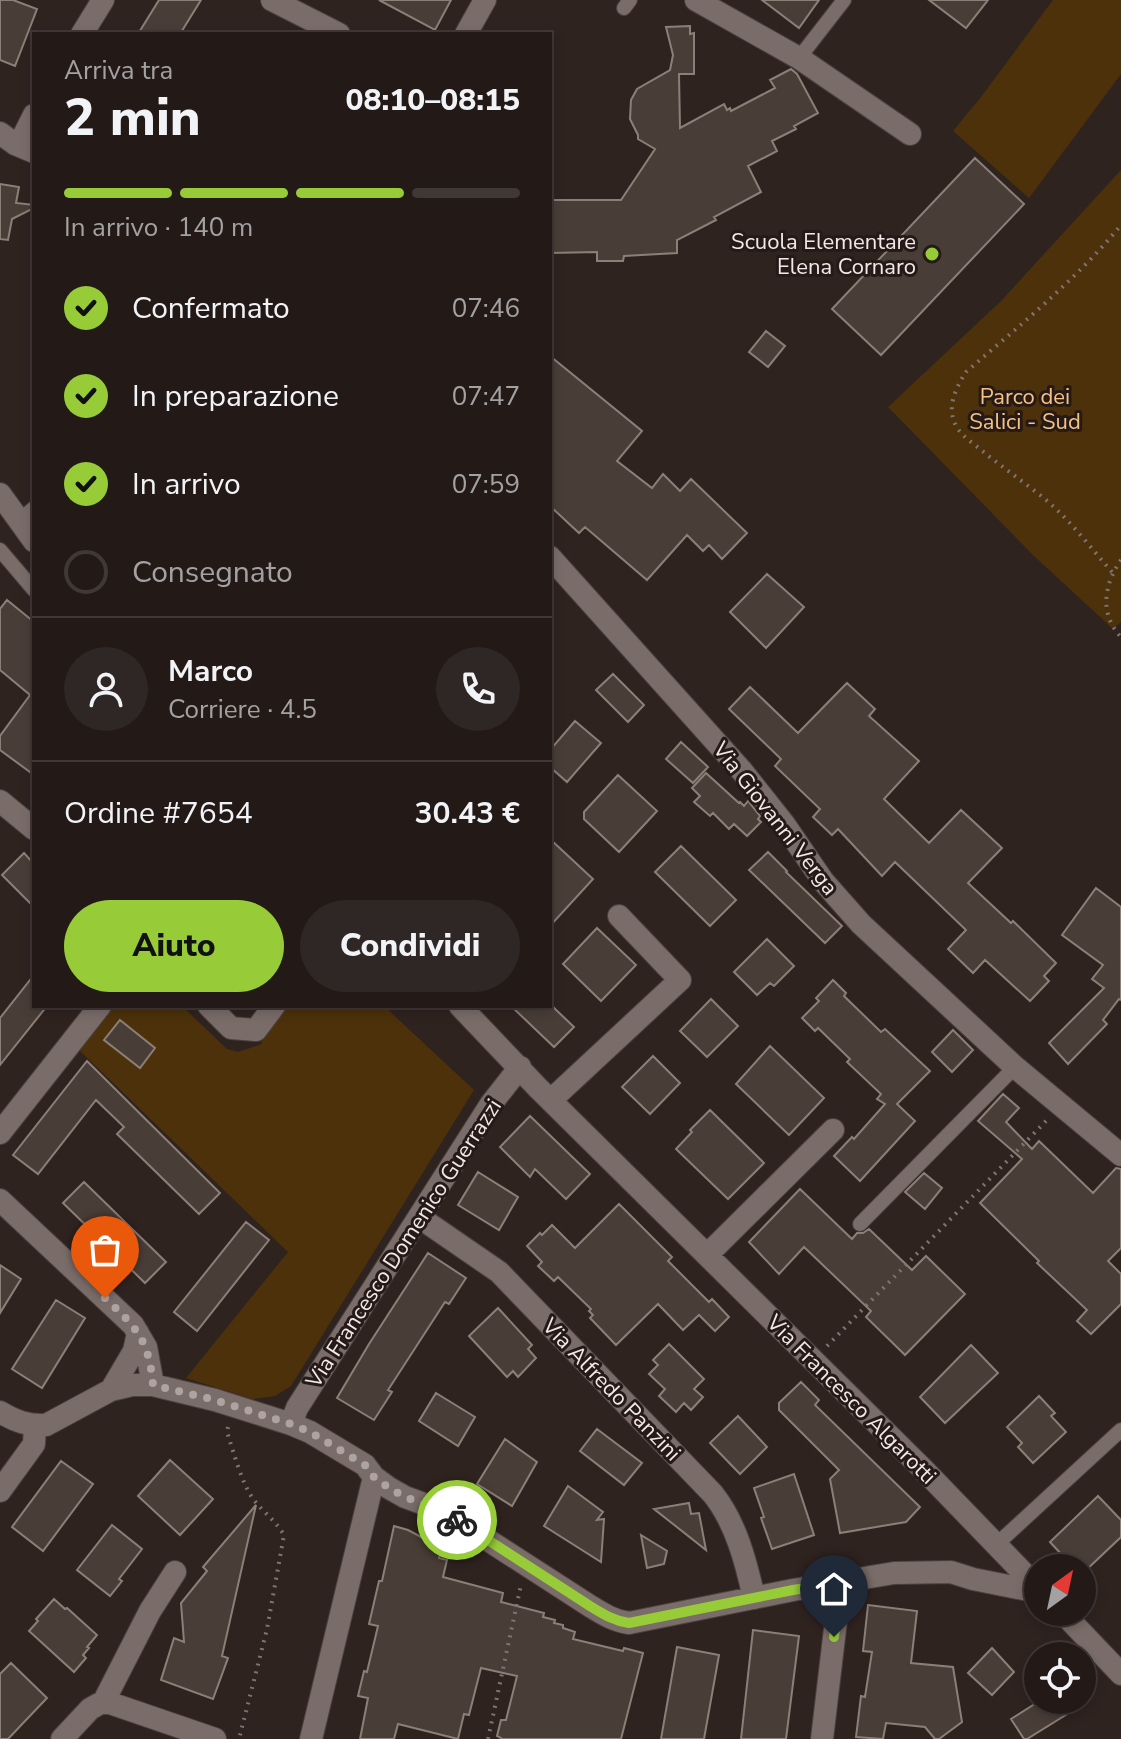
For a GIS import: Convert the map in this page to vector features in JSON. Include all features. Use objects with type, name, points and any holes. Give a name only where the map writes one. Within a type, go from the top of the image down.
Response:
[{"type":"street","points":[[83,32],[103,0]]},
{"type":"street","points":[[272,0],[335,32]]},
{"type":"street","points":[[467,32],[485,0]]},
{"type":"street","points":[[696,0],[799,58],[910,134]]},
{"type":"street","points":[[14,144],[32,118]]},
{"type":"street","points":[[0,494],[26,514],[32,534]]},
{"type":"street","name":"Via Giovanni Verga","points":[[552,559],[742,771],[823,881],[861,924],[1015,1067],[1121,1155]]},
{"type":"street","points":[[0,801],[32,827]]},
{"type":"street","points":[[551,1100],[680,980],[619,916]]},
{"type":"street","points":[[0,1133],[98,1008]]},
{"type":"street","points":[[211,1008],[231,1028],[256,1030],[272,1008]]},
{"type":"street","name":"Via Francesco Algarotti","points":[[462,1008],[1024,1574]]},
{"type":"street","name":"Via Francesco Domenico Guerrazzi","points":[[291,1424],[297,1408],[491,1104],[520,1067]]},
{"type":"street","points":[[708,1254],[833,1130]]},
{"type":"street","points":[[0,1200],[126,1318],[146,1347],[153,1385]]},
{"type":"street","name":"Via Alfredo Panzini","points":[[419,1217],[499,1272],[713,1494],[731,1521],[754,1598]]},
{"type":"street","points":[[111,1390],[134,1351],[138,1333]]},
{"type":"street","points":[[0,1412],[18,1422],[46,1425],[111,1390],[132,1385],[153,1385],[215,1400],[291,1424],[365,1465],[374,1477],[405,1497],[443,1511],[606,1616],[629,1623],[894,1573],[951,1572],[1024,1588]]},
{"type":"street","points":[[0,1491],[34,1444],[35,1426]]},
{"type":"street","points":[[311,1739],[374,1477]]},
{"type":"street","points":[[62,1739],[90,1709],[104,1701],[150,1611],[175,1572]]},
{"type":"street","points":[[822,1739],[837,1612],[837,1583]]},
{"type":"street","points":[[1075,1626],[1121,1674]]},
{"type":"street","points":[[104,1701],[215,1739]]},
{"type":"lane","points":[[799,58],[844,0]]},
{"type":"lane","points":[[0,550],[32,588]]},
{"type":"lane","points":[[860,1224],[1015,1067]]},
{"type":"lane","points":[[997,1544],[1121,1430]]},
{"type":"path","points":[[1112,572],[1064,517],[957,428],[952,399],[966,372],[1058,290],[1121,225]]},
{"type":"path","points":[[1121,560],[1112,572],[1105,597],[1113,629],[1121,637]]},
{"type":"path","points":[[824,1349],[1051,1115]]},
{"type":"path","points":[[228,1424],[227,1432],[252,1498],[275,1520],[284,1535],[267,1629],[239,1739]]},
{"type":"path","points":[[488,1739],[521,1583],[530,1568]]},
{"type":"green space","points":[[1053,0],[1121,0],[1121,74],[1029,198],[953,131]]},
{"type":"green space","name":"Parco dei Salici - Sud","points":[[1121,170],[1121,622],[1113,629],[1034,556],[888,407],[1001,301]]},
{"type":"green space","points":[[108,1008],[184,1008],[227,1049],[238,1052],[262,1044],[285,1008],[386,1008],[474,1090],[291,1386],[275,1396],[253,1399],[186,1378],[288,1252],[76,1047]]},
{"type":"building","points":[[0,0],[13,0],[37,9],[15,66],[0,60]]},
{"type":"building","points":[[159,0],[201,0],[181,32],[139,32]]},
{"type":"building","points":[[379,0],[451,0],[435,30]]},
{"type":"building","points":[[762,0],[819,0],[799,28]]},
{"type":"building","points":[[929,0],[988,0],[966,28]]},
{"type":"building","points":[[690,26],[690,34],[694,33],[694,74],[679,74],[680,128],[724,104],[731,111],[775,88],[770,80],[791,69],[797,74],[818,113],[772,141],[777,151],[748,166],[761,192],[677,240],[677,253],[624,256],[623,261],[597,261],[597,252],[552,253],[552,200],[621,200],[655,149],[638,139],[630,119],[631,100],[637,89],[670,70],[673,55],[666,27]]},
{"type":"building","points":[[975,158],[1024,204],[881,355],[832,309]]},
{"type":"building","points":[[0,184],[19,187],[16,203],[32,205],[32,209],[12,219],[8,240],[0,239]]},
{"type":"building","points":[[766,331],[785,346],[768,367],[749,352]]},
{"type":"building","points":[[552,358],[642,431],[617,461],[652,488],[663,474],[680,491],[691,479],[747,533],[722,559],[709,545],[703,551],[687,535],[647,580],[585,527],[579,533],[552,508]]},
{"type":"building","points":[[767,574],[804,607],[766,648],[730,612]]},
{"type":"building","points":[[7,600],[32,620],[32,774],[0,750],[0,736],[30,695],[0,670],[0,609]]},
{"type":"building","points":[[613,674],[644,705],[628,722],[596,690]]},
{"type":"building","points":[[847,683],[875,709],[869,716],[919,761],[884,799],[929,843],[961,810],[1002,848],[968,883],[1056,963],[1044,976],[1049,981],[1030,1001],[985,960],[973,973],[948,949],[966,930],[895,862],[882,876],[838,829],[832,835],[813,817],[820,809],[775,766],[781,759],[729,709],[750,687],[798,733]]},
{"type":"building","points":[[575,721],[601,743],[567,782],[552,769],[552,748]]},
{"type":"building","points":[[681,742],[708,767],[693,783],[666,759]]},
{"type":"building","points":[[706,773],[739,803],[744,806],[748,801],[760,816],[758,819],[761,822],[747,836],[734,824],[729,829],[713,813],[710,816],[694,802],[700,796],[692,788]]},
{"type":"building","points":[[618,775],[657,811],[619,852],[584,819],[584,812]]},
{"type":"building","points":[[552,841],[593,879],[552,924]]},
{"type":"building","points":[[681,846],[736,900],[710,926],[655,872]]},
{"type":"building","points":[[768,852],[842,926],[825,943],[749,870]]},
{"type":"building","points":[[24,853],[32,862],[32,905],[2,875]]},
{"type":"building","points":[[1096,888],[1121,907],[1121,1000],[1103,1020],[1107,1024],[1068,1064],[1049,1043],[1104,988],[1092,979],[1103,965],[1062,935]]},
{"type":"building","points":[[597,928],[636,965],[601,1001],[563,964]]},
{"type":"building","points":[[767,939],[794,966],[774,986],[770,983],[757,995],[734,972]]},
{"type":"building","points":[[32,978],[32,1008],[45,1008],[0,1065],[0,1018]]},
{"type":"building","points":[[833,980],[846,993],[844,996],[881,1032],[885,1029],[930,1071],[897,1104],[915,1121],[860,1181],[834,1156],[885,1104],[877,1099],[881,1094],[847,1062],[850,1059],[818,1028],[815,1031],[802,1018],[819,1001],[816,998]]},
{"type":"building","points":[[711,999],[738,1026],[707,1057],[680,1031]]},
{"type":"building","points":[[552,1006],[574,1027],[554,1047],[513,1008]]},
{"type":"building","points":[[120,1020],[155,1048],[140,1068],[104,1040]]},
{"type":"building","points":[[953,1030],[973,1050],[952,1072],[932,1052]]},
{"type":"building","points":[[770,1046],[824,1098],[789,1135],[736,1084]]},
{"type":"building","points":[[653,1056],[680,1083],[650,1114],[622,1087]]},
{"type":"building","points":[[87,1061],[220,1193],[199,1214],[117,1134],[124,1127],[96,1100],[38,1174],[13,1155]]},
{"type":"building","points":[[1003,1094],[1019,1108],[1006,1122],[1032,1149],[1039,1141],[1093,1193],[1116,1168],[1121,1169],[1121,1248],[1108,1261],[1121,1274],[1121,1304],[1091,1334],[1077,1321],[1087,1310],[980,1203],[1022,1159],[978,1121]]},
{"type":"building","points":[[710,1110],[764,1163],[728,1199],[676,1149]]},
{"type":"building","points":[[530,1116],[590,1174],[566,1199],[535,1169],[530,1177],[500,1147]]},
{"type":"building","points":[[478,1172],[518,1197],[499,1230],[458,1205]]},
{"type":"building","points":[[924,1173],[942,1188],[925,1209],[905,1192]]},
{"type":"building","points":[[84,1182],[166,1262],[145,1283],[63,1203]]},
{"type":"building","points":[[800,1189],[852,1239],[857,1233],[869,1229],[912,1270],[926,1256],[965,1294],[905,1355],[866,1317],[871,1311],[804,1247],[779,1274],[749,1242]]},
{"type":"building","points":[[619,1204],[672,1257],[668,1261],[709,1302],[712,1299],[729,1317],[715,1331],[699,1315],[683,1330],[658,1304],[616,1345],[590,1318],[593,1315],[589,1311],[591,1309],[558,1277],[554,1281],[538,1266],[542,1262],[527,1246],[540,1233],[542,1235],[552,1225],[575,1248]]},
{"type":"building","points":[[246,1222],[269,1240],[197,1331],[174,1312]]},
{"type":"building","points":[[428,1253],[466,1278],[449,1304],[445,1302],[388,1390],[392,1392],[374,1420],[337,1398]]},
{"type":"building","points":[[0,1265],[21,1279],[0,1313]]},
{"type":"building","points":[[56,1300],[85,1318],[42,1388],[12,1369]]},
{"type":"building","points":[[498,1308],[532,1345],[528,1349],[536,1358],[518,1377],[513,1371],[507,1377],[469,1336]]},
{"type":"building","points":[[669,1344],[704,1379],[694,1389],[703,1397],[691,1410],[684,1403],[676,1412],[659,1396],[665,1389],[649,1374],[658,1365],[653,1360]]},
{"type":"building","points":[[971,1345],[998,1373],[945,1423],[920,1397]]},
{"type":"building","points":[[801,1382],[819,1400],[815,1405],[920,1507],[906,1522],[840,1533],[830,1479],[839,1470],[779,1410],[779,1403]]},
{"type":"building","points":[[436,1393],[475,1417],[458,1446],[419,1421]]},
{"type":"building","points":[[1039,1396],[1055,1413],[1051,1416],[1066,1432],[1033,1463],[1018,1447],[1022,1443],[1007,1427]]},
{"type":"building","points":[[738,1416],[767,1447],[740,1474],[710,1443]]},
{"type":"building","points":[[597,1429],[642,1463],[624,1485],[580,1451]]},
{"type":"building","points":[[505,1439],[537,1462],[512,1506],[477,1484]]},
{"type":"building","points":[[170,1460],[213,1499],[180,1535],[138,1496]]},
{"type":"building","points":[[61,1461],[93,1484],[43,1551],[12,1527]]},
{"type":"building","points":[[794,1474],[814,1535],[772,1549],[754,1488]]},
{"type":"building","points":[[568,1486],[603,1512],[597,1520],[604,1519],[601,1562],[544,1526]]},
{"type":"building","points":[[1098,1496],[1121,1520],[1121,1537],[1096,1561],[1096,1554],[1061,1554],[1050,1542]]},
{"type":"building","points":[[689,1503],[691,1514],[699,1513],[706,1550],[654,1509]]},
{"type":"building","points":[[256,1505],[222,1656],[228,1658],[213,1699],[161,1680],[174,1638],[184,1642],[181,1603],[207,1571],[203,1567]]},
{"type":"building","points":[[112,1525],[142,1549],[110,1596],[77,1570]]},
{"type":"building","points":[[394,1526],[442,1548],[439,1558],[447,1560],[443,1577],[503,1593],[501,1602],[544,1613],[543,1617],[575,1632],[573,1639],[643,1653],[621,1739],[501,1739],[497,1736],[501,1720],[506,1720],[517,1676],[481,1668],[469,1715],[464,1714],[458,1739],[398,1724],[394,1739],[360,1739],[368,1698],[358,1696],[378,1626],[369,1624]]},
{"type":"building","points":[[641,1535],[667,1551],[664,1564],[647,1568]]},
{"type":"building","points":[[54,1599],[97,1635],[83,1655],[86,1658],[74,1672],[29,1631]]},
{"type":"building","points":[[868,1605],[917,1611],[911,1663],[953,1667],[962,1722],[939,1739],[935,1739],[925,1727],[886,1723],[883,1739],[856,1737],[861,1696],[865,1697],[872,1652],[863,1651]]},
{"type":"building","points":[[753,1630],[799,1636],[786,1739],[741,1739]]},
{"type":"building","points":[[677,1647],[719,1655],[704,1739],[661,1739]]},
{"type":"building","points":[[992,1648],[1014,1672],[992,1695],[968,1673]]},
{"type":"building","points":[[11,1663],[47,1698],[8,1739],[0,1739],[0,1674]]},
{"type":"building","points":[[1024,1711],[1024,1714],[1067,1714],[1027,1739],[1011,1719]]},
{"type":"way so far","points":[[105,1298],[143,1339],[153,1385],[215,1400],[310,1432],[365,1465],[374,1477],[389,1488],[457,1520]]},
{"type":"place","name":"Scuola Elementare Elena Cornaro","points":[[932,254]]},
{"type":"route","points":[[457,1520],[606,1616],[629,1623],[837,1583],[834,1637]]}]
